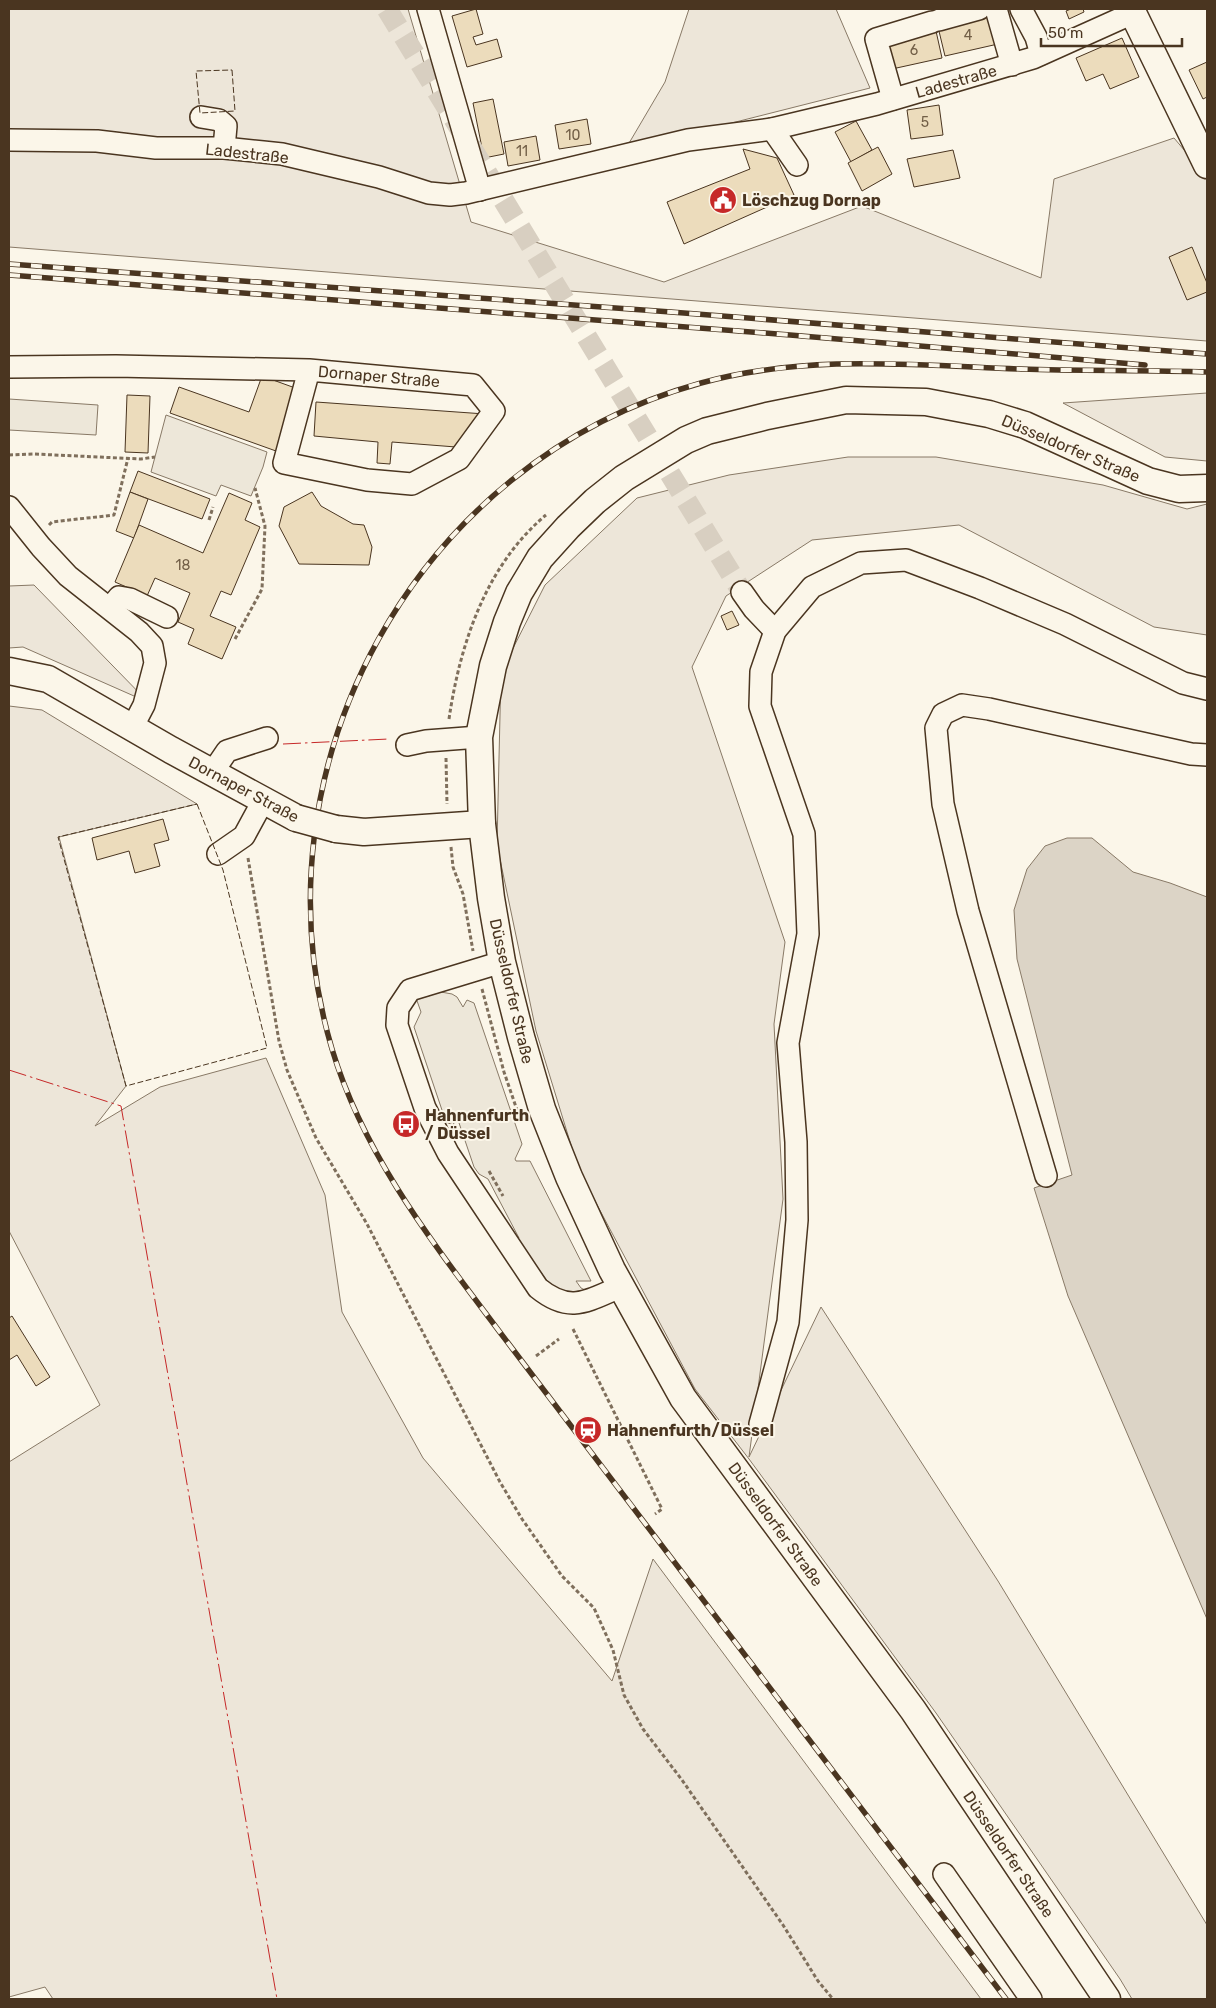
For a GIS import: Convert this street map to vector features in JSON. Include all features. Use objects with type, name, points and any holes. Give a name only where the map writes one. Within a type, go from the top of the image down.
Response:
[{"type":"main road","points":[[1132,11],[1207,166]]},
{"type":"main road","name":"Düsseldorfer Straße","points":[[1107,1999],[913,1710],[683,1398],[620,1287],[569,1177],[542,1109],[521,1037],[502,962],[491,898],[482,824],[479,737],[485,698],[507,622],[519,593],[540,558],[568,526],[624,478],[686,440],[707,431],[846,400],[926,402],[989,414],[1025,425],[1148,481],[1179,489],[1207,488]]},
{"type":"main road","name":"Dornaper Straße","points":[[9,672],[48,679],[212,773],[296,818],[336,829],[364,832],[482,824]]},
{"type":"street","points":[[428,9],[480,190]]},
{"type":"street","points":[[893,99],[876,39],[979,9]]},
{"type":"street","points":[[996,9],[1012,65]]},
{"type":"street","points":[[1022,9],[1036,37],[1041,54]]},
{"type":"street","name":"Ladestraße","points":[[9,140],[97,141],[156,148],[224,148],[290,156],[379,177],[438,195],[450,195],[480,190],[688,140],[772,129],[893,99],[1012,65],[1041,54],[1132,11]]},
{"type":"street","points":[[200,117],[219,120],[226,126],[224,148]]},
{"type":"street","points":[[772,129],[797,165]]},
{"type":"street","name":"Dornaper Straße","points":[[9,367],[116,366],[309,370],[473,385],[494,411],[459,458],[412,484],[367,480],[284,463],[309,370]]},
{"type":"street","points":[[9,507],[40,547],[68,576],[139,632],[152,646],[155,663],[144,704],[132,728]]},
{"type":"street","points":[[760,1424],[788,1322],[797,1220],[796,1142],[788,1043],[808,934],[804,834],[760,706],[761,672],[775,631],[812,586],[861,563],[906,560],[980,588],[1065,624],[1183,683],[1207,689]]},
{"type":"street","points":[[742,592],[754,609],[775,631]]},
{"type":"street","points":[[110,608],[119,597],[130,599],[167,617]]},
{"type":"street","points":[[1046,1176],[966,901],[943,804],[936,728],[943,714],[962,705],[989,709],[1191,754],[1207,754]]},
{"type":"street","points":[[408,745],[426,741],[479,737]]},
{"type":"street","points":[[212,773],[227,750],[267,738]]},
{"type":"street","points":[[218,854],[244,836],[263,801]]},
{"type":"street","points":[[502,962],[426,984],[410,990],[403,998],[396,1016],[397,1025],[425,1108],[448,1153],[538,1288],[551,1297],[568,1304],[582,1302],[620,1287]]},
{"type":"street","points":[[944,1874],[1031,1999]]},
{"type":"path","points":[[9,454],[140,460],[155,456]]},
{"type":"path","points":[[52,522],[114,515],[128,458]]},
{"type":"path","points":[[235,639],[262,589],[265,526],[254,488]]},
{"type":"path","points":[[208,520],[213,506]]},
{"type":"path","points":[[244,836],[279,1041],[288,1070],[316,1138],[368,1224],[500,1482],[522,1519],[562,1576],[594,1608],[613,1650],[624,1695],[643,1729],[682,1780],[783,1925],[818,1980],[833,1999]]},
{"type":"path","points":[[573,1329],[662,1509],[655,1514]]},
{"type":"path","points":[[536,1356],[559,1339]]},
{"type":"shaded area","points":[[9,9],[408,9],[471,222],[664,282],[862,206],[1041,278],[1054,179],[1174,138],[1207,177],[1207,341],[9,247]]},
{"type":"shaded area","points":[[689,9],[836,9],[870,88],[625,150],[665,82]]},
{"type":"shaded area","points":[[1207,393],[1207,461],[1165,457],[1063,403]]},
{"type":"shaded area","points":[[9,399],[98,405],[96,435],[9,430]]},
{"type":"shaded area","points":[[166,415],[267,452],[251,496],[221,485],[216,496],[151,472]]},
{"type":"shaded area","points":[[848,457],[936,457],[1103,485],[1187,509],[1207,504],[1207,635],[1154,627],[959,525],[812,540],[726,596],[692,667],[785,942],[774,1024],[783,1199],[749,1457],[821,1307],[998,1581],[1207,1925],[1207,1999],[1132,1999],[936,1713],[749,1459],[695,1389],[579,1171],[536,1031],[497,845],[501,672],[545,585],[637,498],[729,475]]},
{"type":"shaded area","points":[[34,585],[151,705],[23,647],[9,648],[9,586]]},
{"type":"shaded area","points":[[9,706],[42,710],[197,804],[59,837],[126,1086],[95,1126],[160,1087],[266,1058],[325,1195],[342,1312],[423,1458],[612,1681],[653,1559],[981,1999],[53,1999],[45,1987],[9,1997],[9,1462],[100,1405],[9,1231]]},
{"type":"shaded area","points":[[1067,838],[1092,838],[1133,872],[1207,897],[1207,1619],[1068,1296],[1034,1188],[1072,1175],[1017,959],[1014,910],[1027,869],[1045,846]]},
{"type":"shaded area","points":[[441,992],[457,997],[463,1007],[467,1000],[474,1003],[522,1144],[515,1159],[516,1161],[530,1161],[591,1281],[576,1281],[585,1290],[565,1293],[550,1285],[517,1239],[519,1238],[488,1179],[479,1174],[474,1167],[457,1117],[453,1125],[446,1122],[414,1027],[421,1012],[416,998]]},
{"type":"building","points":[[476,9],[483,34],[473,37],[476,45],[497,39],[502,57],[467,67],[452,16]]},
{"type":"building","points":[[1083,9],[1084,12],[1069,19],[1066,11]]},
{"type":"building","points":[[991,14],[998,44],[945,56],[938,27]]},
{"type":"building","points":[[936,31],[942,58],[892,69],[886,42]]},
{"type":"building","points":[[1122,38],[1139,77],[1110,89],[1103,74],[1086,81],[1076,58]]},
{"type":"building","points":[[1207,62],[1207,97],[1203,99],[1189,70]]},
{"type":"building","points":[[493,99],[504,154],[484,158],[473,103]]},
{"type":"building","points":[[939,105],[943,135],[911,139],[907,110]]},
{"type":"building","points":[[587,119],[591,144],[559,149],[555,125]]},
{"type":"building","points":[[856,121],[872,150],[851,162],[835,132]]},
{"type":"building","points":[[536,136],[540,160],[508,166],[504,142]]},
{"type":"building","points":[[878,147],[892,174],[862,191],[848,163]]},
{"type":"building","name":"Löschzug Dornap","points":[[743,149],[777,158],[794,195],[684,244],[667,202],[750,169]]},
{"type":"building","points":[[953,150],[960,178],[914,187],[907,159]]},
{"type":"building","points":[[1192,247],[1207,283],[1207,292],[1187,300],[1169,257]]},
{"type":"building","points":[[262,376],[298,389],[276,451],[170,413],[179,387],[249,412]]},
{"type":"building","points":[[127,395],[150,396],[148,453],[125,452]]},
{"type":"building","points":[[316,402],[485,414],[456,447],[392,442],[390,464],[377,463],[378,442],[314,436]]},
{"type":"building","points":[[138,471],[210,499],[202,519],[130,492]]},
{"type":"building","points":[[130,492],[148,499],[134,538],[116,531]]},
{"type":"building","points":[[312,492],[321,506],[353,524],[364,525],[372,547],[369,565],[299,564],[279,526],[284,507]]},
{"type":"building","points":[[229,493],[252,503],[245,520],[260,527],[231,595],[221,591],[210,616],[236,627],[222,659],[188,644],[194,629],[178,622],[190,593],[155,578],[147,596],[115,582],[139,525],[203,553]]},
{"type":"building","points":[[732,611],[739,625],[727,630],[721,616]]},
{"type":"building","points":[[163,819],[169,840],[154,844],[160,866],[135,873],[129,851],[97,860],[92,838]]},
{"type":"building","points":[[12,1316],[50,1377],[36,1386],[17,1355],[9,1360],[9,1318]]},
{"type":"tunnel","points":[[387,9],[742,592]]},
{"type":"railway","points":[[9,264],[671,312],[1207,354]]},
{"type":"railway","points":[[9,275],[790,335],[1145,365]]},
{"type":"railway","points":[[1006,1999],[474,1298],[426,1231],[382,1162],[362,1126],[332,1049],[312,942],[314,837],[337,734],[378,639],[437,553],[512,480],[600,422],[701,383],[780,368],[820,365],[900,364],[1044,370],[1207,372]]},
{"type":"fence","points":[[232,70],[235,111],[200,113],[196,71],[232,70]]},
{"type":"fence","points":[[197,804],[223,870],[267,1048],[126,1086],[58,837],[197,804]]},
{"type":"power","points":[[283,744],[389,739]]},
{"type":"power","points":[[9,1070],[121,1106],[277,1999]]},
{"type":"place","name":"Löschzug Dornap","points":[[723,200]]},
{"type":"place","name":"Hahnenfurth / Düssel","points":[[406,1124]]},
{"type":"place","name":"Hahnenfurth/Düssel","points":[[588,1430]]}]
